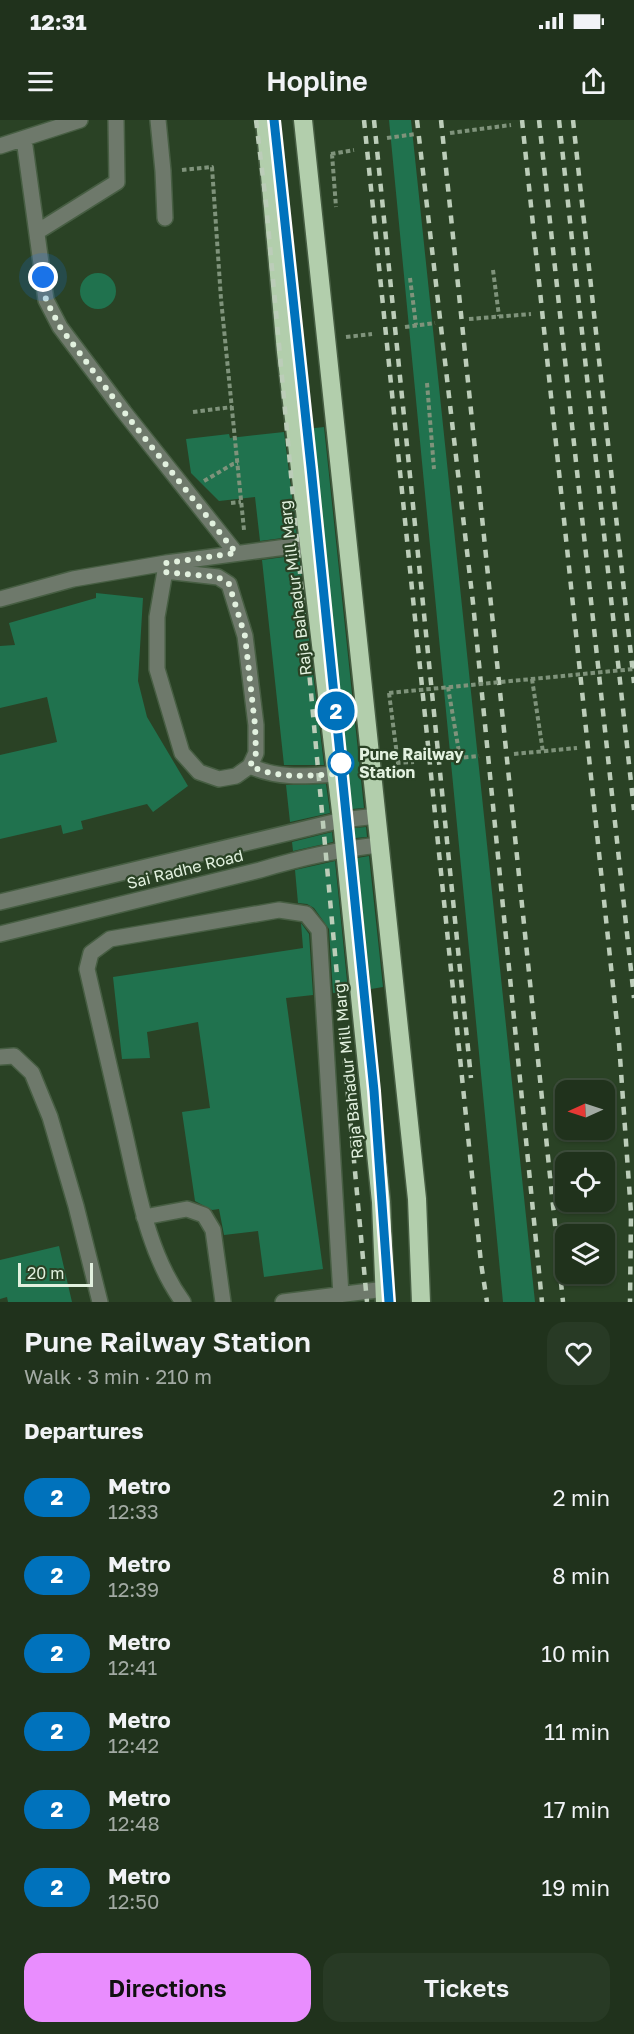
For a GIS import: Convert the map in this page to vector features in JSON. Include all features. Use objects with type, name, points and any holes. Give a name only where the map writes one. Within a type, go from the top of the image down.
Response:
[{"type":"highway","name":"Raja Bahadur Mill Marg","points":[[265,120],[286,352],[345,849],[381,1202],[385,1296]]},
{"type":"highway","points":[[303,120],[417,1199],[421,1302]]},
{"type":"street","points":[[0,146],[80,120]]},
{"type":"street","points":[[37,232],[117,183],[116,120]]},
{"type":"street","points":[[158,120],[165,218]]},
{"type":"street","points":[[24,139],[46,300],[56,320],[124,412],[236,553]]},
{"type":"street","points":[[0,599],[73,579],[166,567],[236,553],[309,544]]},
{"type":"street","points":[[166,567],[218,577],[229,584],[245,636],[255,725],[256,753],[250,766],[236,776],[219,779],[199,772],[182,753],[157,669],[157,617],[166,567]]},
{"type":"street","points":[[250,766],[265,773],[288,777],[337,774]]},
{"type":"street","name":"Sai Radhe Road","points":[[0,902],[342,820],[376,816]]},
{"type":"street","name":"Sai Radhe Road","points":[[0,934],[301,858],[380,845]]},
{"type":"street","points":[[183,1302],[171,1285],[144,1217],[87,969],[91,953],[110,939],[279,910],[306,914],[319,930],[341,1295]]},
{"type":"street","points":[[0,1057],[14,1056],[32,1072],[46,1106],[76,1206],[100,1302]]},
{"type":"street","points":[[144,1217],[187,1209],[204,1215],[213,1230],[223,1302]]},
{"type":"street","points":[[283,1302],[341,1295],[385,1296]]},
{"type":"path","points":[[450,133],[512,125]]},
{"type":"path","points":[[387,138],[416,134]]},
{"type":"path","points":[[328,154],[354,150]]},
{"type":"path","points":[[163,171],[212,167],[221,299],[244,534]]},
{"type":"path","points":[[493,270],[499,316]]},
{"type":"path","points":[[410,279],[417,325]]},
{"type":"path","points":[[469,319],[531,314]]},
{"type":"path","points":[[405,327],[435,323]]},
{"type":"path","points":[[346,337],[372,334]]},
{"type":"path","points":[[427,383],[434,469]]},
{"type":"path","points":[[193,412],[232,407]]},
{"type":"path","points":[[200,482],[233,464],[238,464]]},
{"type":"path","points":[[231,503],[241,502]]},
{"type":"path","points":[[398,763],[389,693],[634,669]]},
{"type":"path","points":[[532,679],[543,752]]},
{"type":"path","points":[[448,687],[460,758]]},
{"type":"path","points":[[514,754],[577,748]]},
{"type":"path","points":[[449,759],[479,756]]},
{"type":"path","points":[[388,764],[414,762]]},
{"type":"building","points":[[389,120],[411,120],[535,1302],[503,1302]]},
{"type":"building","points":[[98,273],[111,278],[116,291],[111,304],[98,309],[85,304],[80,291],[85,278]]},
{"type":"building","points":[[324,427],[364,808],[352,809],[307,429]]},
{"type":"building","points":[[284,432],[297,536],[260,541],[255,497],[219,501],[191,473],[186,439],[229,434],[230,438]]},
{"type":"building","points":[[299,555],[324,765],[284,765],[262,560]]},
{"type":"building","points":[[96,593],[143,598],[138,681],[147,717],[188,786],[153,812],[147,804],[81,821],[83,829],[63,834],[61,825],[0,839],[0,755],[57,742],[47,697],[0,708],[0,646],[15,645],[9,623],[96,598]]},
{"type":"building","points":[[326,784],[330,813],[290,822],[286,785]]},
{"type":"building","points":[[366,827],[367,837],[355,838],[354,828]]},
{"type":"building","points":[[332,832],[333,842],[293,851],[292,842]]},
{"type":"building","points":[[369,856],[383,987],[371,989],[357,858]]},
{"type":"building","points":[[335,861],[348,991],[333,993],[329,929],[314,908],[298,903],[295,870]]},
{"type":"building","points":[[301,923],[309,934],[313,995],[286,998],[323,1269],[264,1277],[258,1231],[224,1235],[219,1209],[212,1210],[195,1201],[182,1112],[210,1108],[198,1022],[147,1032],[150,1058],[122,1059],[113,977],[303,948]]},
{"type":"building","points":[[59,1246],[72,1302],[8,1302],[7,1297],[0,1299],[0,1260]]},
{"type":"railway","points":[[256,120],[266,203],[367,1302]]},
{"type":"railway","points":[[274,120],[374,1091],[389,1302]]},
{"type":"railway","points":[[364,120],[481,1263],[487,1302]]},
{"type":"railway","points":[[374,120],[471,1078]]},
{"type":"railway","points":[[417,120],[473,603],[542,1302]]},
{"type":"railway","points":[[441,120],[563,1302]]},
{"type":"railway","points":[[522,120],[619,1043],[631,1213],[630,1302]]},
{"type":"railway","points":[[539,120],[634,998]]},
{"type":"railway","points":[[559,120],[634,810]]},
{"type":"railway","points":[[573,120],[634,683]]},
{"type":"metro line","name":"2","points":[[274,120],[374,1091],[389,1302]]},
{"type":"place","name":"Pune Railway Station","points":[[341,763]]},
{"type":"route","points":[[43,277],[46,300],[60,327],[236,553],[166,563],[165,572],[218,577],[229,584],[245,636],[255,725],[256,753],[250,766],[265,773],[288,777],[337,774],[341,763]]}]
